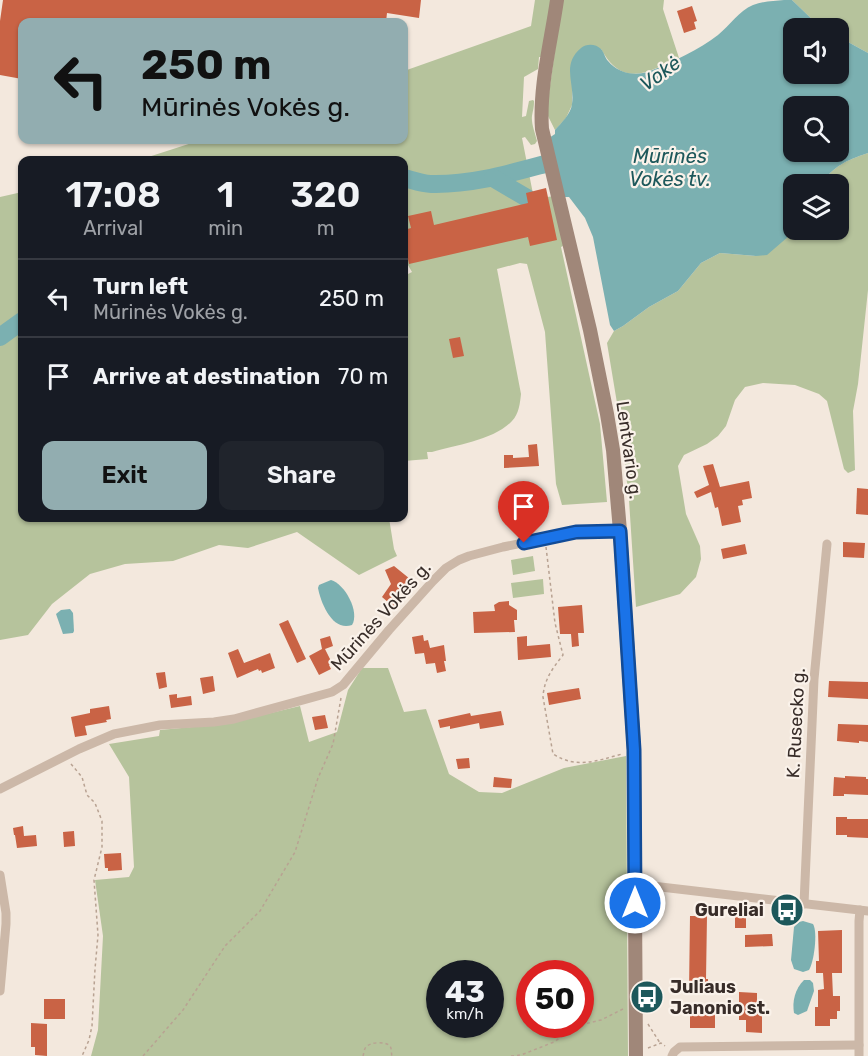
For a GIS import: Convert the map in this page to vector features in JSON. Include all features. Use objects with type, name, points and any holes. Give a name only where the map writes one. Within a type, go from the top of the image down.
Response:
[{"type":"main road","name":"Lentvario g.","points":[[557,0],[541,116],[563,222],[590,330],[613,450],[634,750],[636,1054]]},
{"type":"street","name":"Mūrinės Vokės g.","points":[[0,789],[114,734],[160,725],[234,719],[321,696],[343,685],[388,630],[433,581],[446,568],[459,560],[576,532],[620,531]]},
{"type":"street","name":"K. Rusecko g.","points":[[804,904],[814,679],[827,544]]},
{"type":"street","points":[[0,875],[6,924],[0,991]]},
{"type":"street","points":[[635,884],[864,910],[859,921],[859,1056]]},
{"type":"street","points":[[673,1054],[680,1047],[859,1045]]},
{"type":"path","points":[[545,538],[555,623],[563,655],[550,672],[543,697],[553,754],[564,761],[576,764],[634,750]]},
{"type":"path","points":[[143,1056],[183,1010],[225,946],[260,911],[295,852],[318,778],[333,744],[343,685]]},
{"type":"path","points":[[65,756],[82,777],[87,795],[95,803],[102,821],[102,847],[94,880],[98,935],[92,1026],[82,1056]]},
{"type":"path","points":[[511,1056],[521,1055],[554,1042],[576,1026],[636,1009],[661,1043],[673,1054]]},
{"type":"path","points":[[363,1056],[364,1049],[372,1043],[387,1044],[390,1046],[392,1056]]},
{"type":"path","points":[[636,1054],[661,1043]]},
{"type":"green space","points":[[535,0],[551,0],[543,57],[539,57],[538,69],[524,77],[522,117],[526,116],[529,101],[533,100],[532,122],[537,141],[531,145],[525,137],[522,138],[534,199],[554,196],[565,245],[561,247],[600,424],[607,502],[562,505],[556,484],[545,332],[527,264],[520,263],[497,269],[521,394],[519,408],[514,418],[495,433],[463,444],[427,452],[428,459],[408,461],[408,274],[412,272],[408,265],[408,156],[151,156],[189,144],[408,144],[408,70],[531,26]]},
{"type":"green space","points":[[562,0],[664,0],[663,9],[679,58],[646,72],[627,73],[609,61],[601,49],[572,91],[572,105],[566,118],[555,130],[548,116],[548,100]]},
{"type":"green space","points":[[792,0],[868,0],[868,53],[849,43],[849,18],[811,18]]},
{"type":"green space","points":[[868,153],[868,290],[853,411],[855,470],[848,473],[844,469],[827,401],[819,394],[795,385],[763,383],[745,387],[735,400],[726,426],[718,436],[684,455],[678,466],[686,514],[700,546],[701,559],[696,577],[680,594],[636,607],[629,500],[620,421],[607,343],[614,331],[649,307],[678,291],[701,263],[720,253],[756,256],[783,240],[849,240],[849,174],[829,174],[841,164]]},
{"type":"green space","points":[[18,193],[18,522],[390,522],[397,556],[359,575],[297,532],[248,548],[219,545],[173,561],[125,564],[90,574],[52,604],[28,635],[0,640],[0,197]]},
{"type":"green space","points":[[533,556],[535,571],[513,575],[511,560]]},
{"type":"green space","points":[[543,579],[544,594],[513,598],[511,583]]},
{"type":"green space","points":[[362,668],[388,668],[404,712],[426,709],[449,774],[479,792],[502,793],[564,768],[626,756],[628,1056],[91,1056],[98,1030],[103,936],[95,880],[129,877],[134,867],[129,777],[109,744],[159,736],[160,730],[224,724],[300,706],[309,742],[337,732],[348,690]]},
{"type":"water","name":"Mūrinės Vokės tv.","points":[[792,0],[811,18],[783,18],[783,84],[849,84],[849,43],[868,53],[868,153],[849,161],[849,96],[783,96],[783,162],[846,162],[829,174],[783,174],[784,240],[767,255],[720,253],[701,263],[678,291],[649,307],[614,331],[610,325],[593,237],[585,218],[569,197],[563,197],[549,138],[555,134],[555,130],[571,108],[570,68],[575,54],[586,45],[594,45],[601,49],[612,65],[622,71],[633,74],[644,73],[676,60],[703,45],[718,35],[739,14],[761,3]]},
{"type":"water","points":[[331,580],[341,587],[350,599],[354,613],[352,625],[339,624],[325,609],[318,588],[319,585]]},
{"type":"water","points":[[70,609],[73,613],[74,631],[63,634],[56,614],[61,610]]},
{"type":"water","points":[[803,921],[813,924],[815,940],[811,966],[809,970],[803,972],[794,969],[791,960],[794,927]]},
{"type":"water","points":[[804,980],[810,980],[813,983],[814,991],[807,1011],[798,1015],[794,1013],[793,1004],[796,991]]},
{"type":"building","points":[[3,0],[421,0],[419,18],[387,13],[386,18],[18,18],[18,78],[0,75],[0,21]]},
{"type":"building","points":[[692,6],[697,21],[694,22],[696,29],[684,33],[677,11]]},
{"type":"building","points":[[546,188],[557,240],[530,246],[528,237],[409,264],[408,229],[411,228],[408,216],[431,211],[434,225],[528,203],[526,193]]},
{"type":"building","points":[[460,337],[464,356],[453,358],[449,339]]},
{"type":"building","points":[[537,444],[539,466],[504,468],[504,455],[513,455],[513,458],[529,457],[528,445]]},
{"type":"building","points":[[713,464],[720,487],[749,481],[752,498],[742,500],[743,505],[738,506],[741,522],[722,526],[718,507],[715,508],[711,492],[697,498],[694,492],[709,485],[703,466]]},
{"type":"building","points":[[857,488],[868,489],[868,515],[856,514]]},
{"type":"building","points":[[843,542],[865,543],[864,558],[843,557]]},
{"type":"building","points":[[745,544],[747,554],[723,559],[721,549]]},
{"type":"building","points":[[394,566],[415,583],[395,608],[382,597],[391,584],[385,570]]},
{"type":"building","points":[[509,601],[509,605],[517,610],[517,620],[514,620],[515,632],[474,633],[473,612],[495,611],[494,605]]},
{"type":"building","points":[[582,605],[584,633],[578,633],[579,646],[572,647],[571,634],[560,634],[558,607]]},
{"type":"building","points":[[288,620],[306,659],[297,663],[279,624]]},
{"type":"building","points":[[423,635],[424,641],[428,640],[430,648],[444,645],[446,671],[437,673],[435,663],[426,664],[424,653],[415,654],[412,637]]},
{"type":"building","points":[[330,636],[333,646],[325,649],[332,663],[329,665],[331,669],[319,675],[309,656],[322,649],[320,639]]},
{"type":"building","points":[[527,636],[527,646],[550,644],[551,657],[518,660],[517,637]]},
{"type":"building","points":[[238,649],[244,663],[270,653],[275,668],[262,673],[258,669],[237,678],[228,653]]},
{"type":"building","points":[[165,672],[167,687],[159,689],[156,673]]},
{"type":"building","points":[[213,676],[215,691],[203,694],[200,678]]},
{"type":"building","points":[[829,681],[868,682],[868,699],[828,697]]},
{"type":"building","points":[[579,688],[581,699],[549,705],[547,693]]},
{"type":"building","points":[[177,694],[177,698],[191,696],[192,705],[171,708],[169,695]]},
{"type":"building","points":[[109,706],[111,719],[106,720],[107,722],[85,726],[87,735],[75,737],[71,717],[90,713],[90,709]]},
{"type":"building","points":[[501,711],[504,725],[480,729],[479,723],[450,729],[450,726],[440,728],[438,720],[470,713],[471,716]]},
{"type":"building","points":[[325,715],[328,728],[315,730],[312,717]]},
{"type":"building","points":[[838,724],[868,725],[868,742],[837,741]]},
{"type":"building","points":[[469,758],[470,768],[458,769],[456,759]]},
{"type":"building","points":[[845,776],[866,777],[868,795],[833,796],[834,777],[845,778]]},
{"type":"building","points":[[494,777],[512,779],[511,788],[493,787]]},
{"type":"building","points":[[836,817],[868,819],[868,838],[836,835]]},
{"type":"building","points":[[23,826],[24,836],[36,835],[37,846],[17,848],[13,828]]},
{"type":"building","points":[[74,831],[75,846],[64,847],[63,832]]},
{"type":"building","points":[[121,853],[122,870],[108,871],[108,868],[105,868],[104,854]]},
{"type":"building","points":[[746,914],[746,928],[735,928],[735,915]]},
{"type":"building","points":[[690,916],[707,916],[706,979],[708,979],[708,992],[689,992]]},
{"type":"building","points":[[842,930],[842,973],[832,973],[833,996],[840,996],[840,1011],[837,1011],[837,1019],[830,1019],[830,1026],[815,1026],[818,990],[824,989],[823,973],[816,973],[816,961],[819,961],[818,931]]},
{"type":"building","points":[[772,934],[773,946],[745,947],[745,935]]},
{"type":"building","points":[[739,992],[757,993],[757,1006],[762,1006],[762,1033],[746,1032],[746,1020],[739,1020]]},
{"type":"building","points":[[44,999],[65,999],[65,1019],[44,1019]]},
{"type":"building","points":[[715,1007],[715,1028],[690,1028],[690,1008]]},
{"type":"building","points":[[31,1023],[47,1024],[47,1056],[35,1055],[35,1047],[31,1047]]},
{"type":"waterway","name":"Vokė","points":[[408,179],[428,184],[460,183],[545,164]]},
{"type":"waterway","points":[[493,178],[527,198]]},
{"type":"waterway","name":"Vokė","points":[[0,337],[18,324]]},
{"type":"place","name":"Gureliai","points":[[787,910]]},
{"type":"place","name":"Juliaus Janonio st.","points":[[647,997]]},
{"type":"route","points":[[524,543],[576,532],[620,531],[634,750],[635,903]]}]
